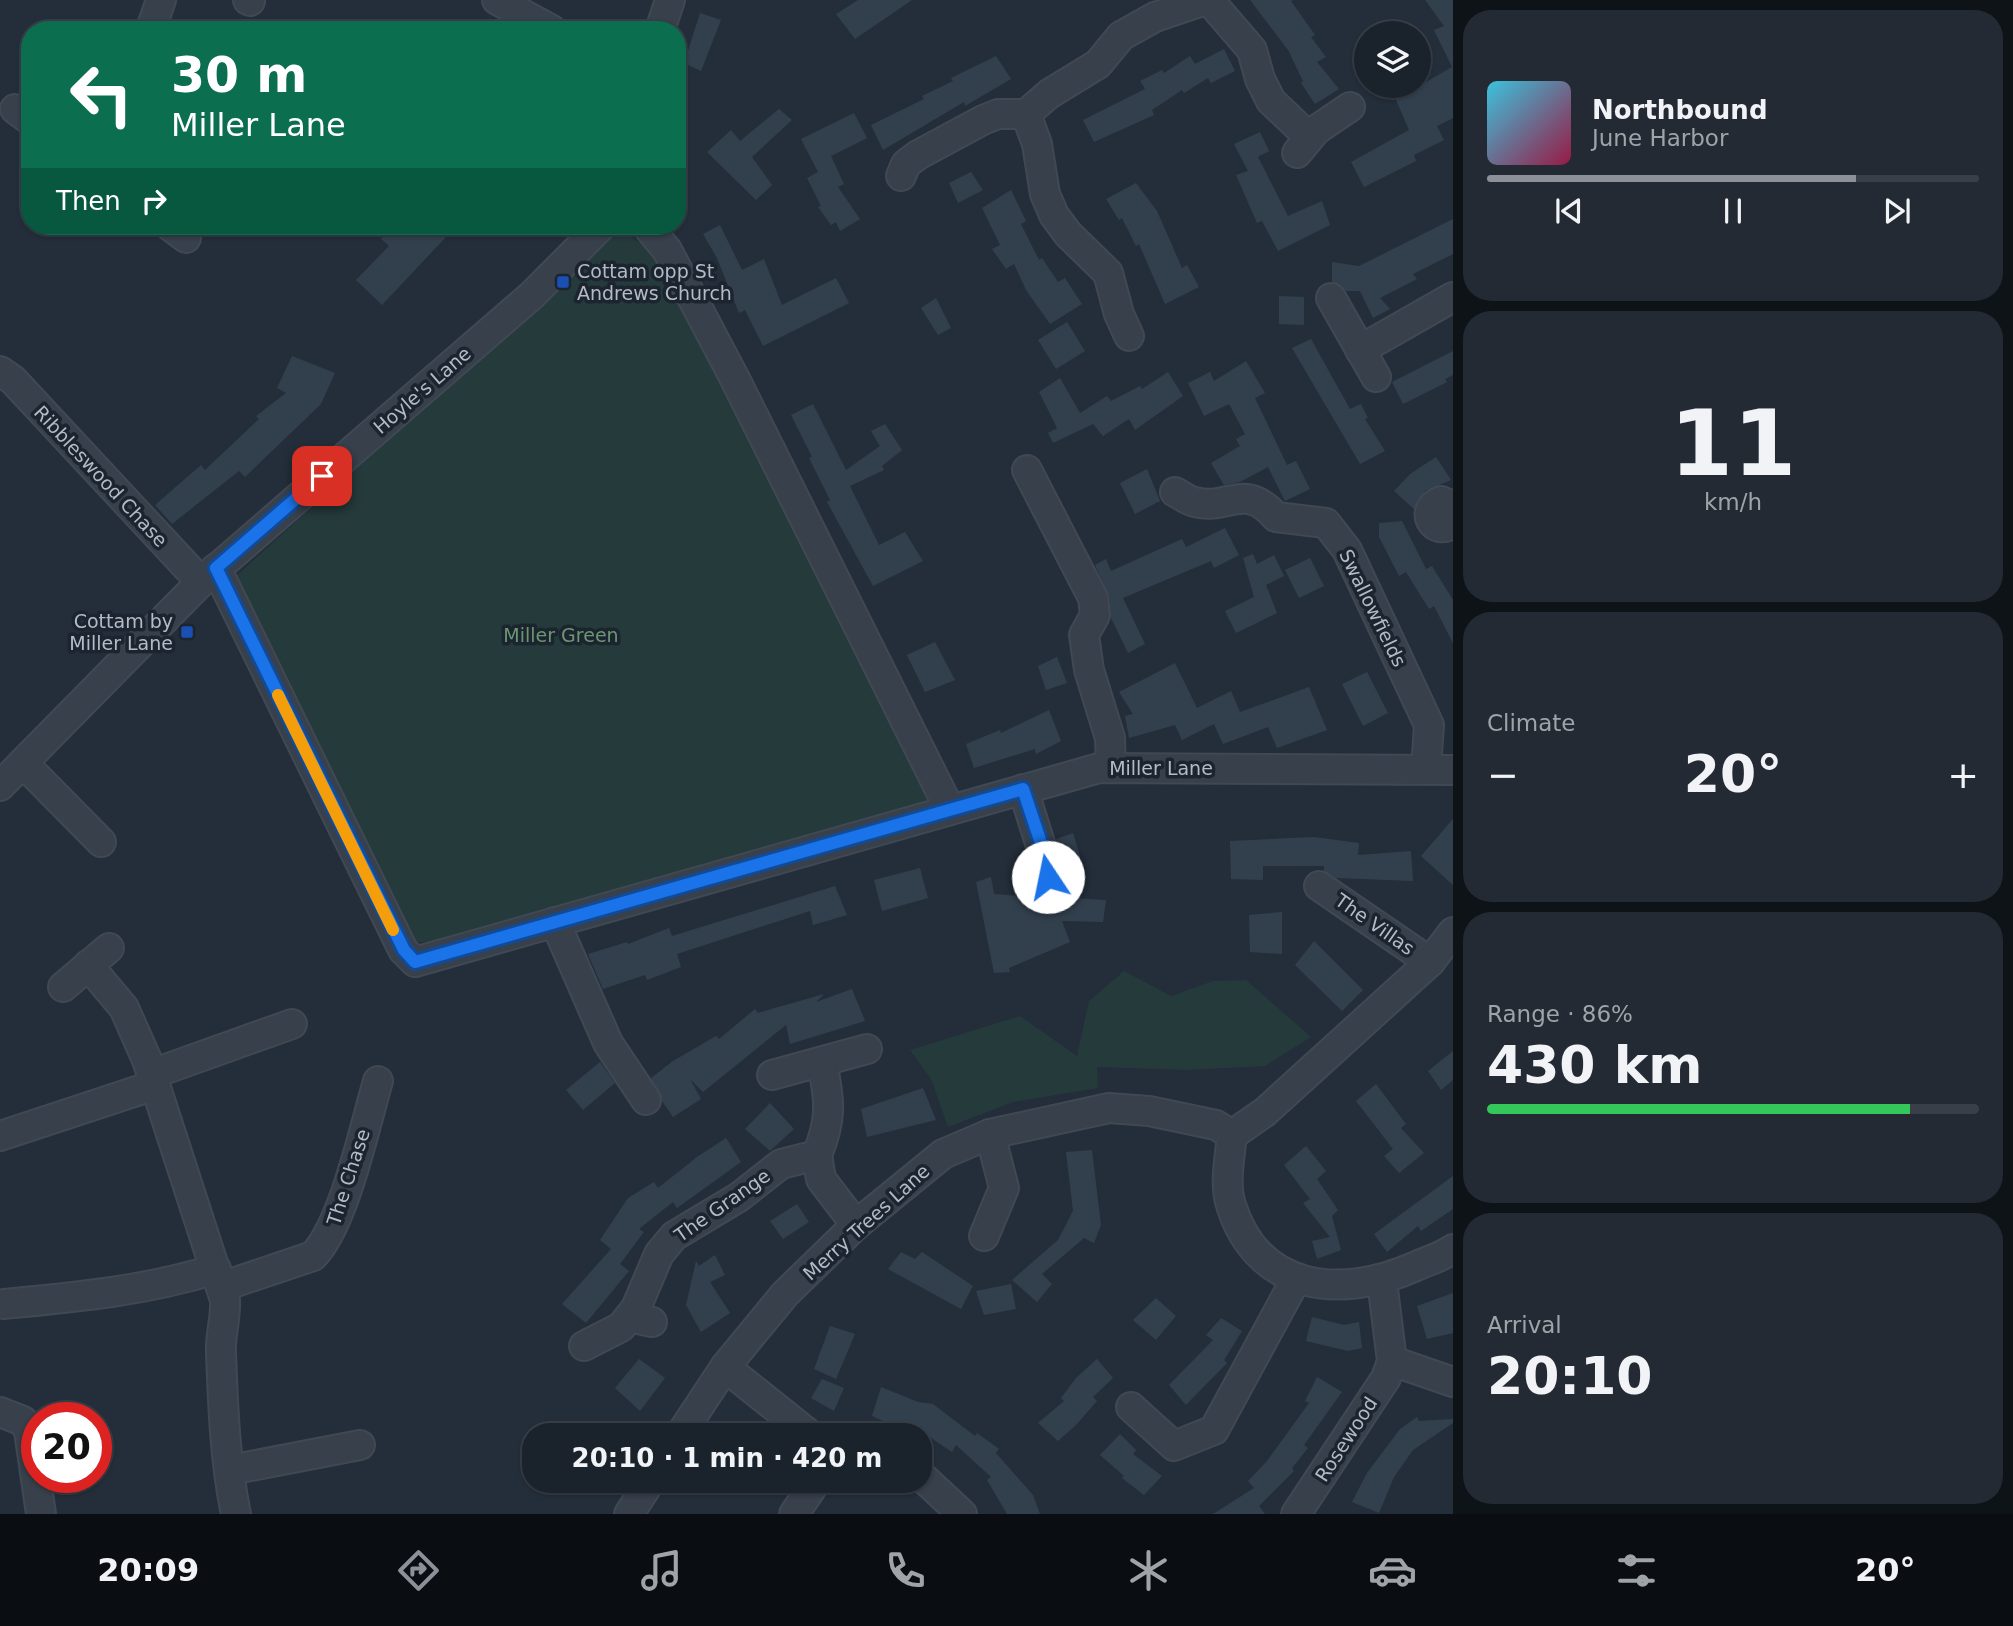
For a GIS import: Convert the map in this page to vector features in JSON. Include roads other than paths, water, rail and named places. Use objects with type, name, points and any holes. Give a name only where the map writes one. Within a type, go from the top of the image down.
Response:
[{"type":"street","points":[[154,21],[160,0]]},
{"type":"street","points":[[497,0],[536,21]]},
{"type":"street","points":[[663,21],[670,0]]},
{"type":"street","points":[[901,176],[906,164],[918,155],[983,120],[998,114],[1026,114],[1049,93],[1098,64],[1121,36],[1156,17],[1207,0],[1252,50],[1260,79],[1303,145],[1350,107]]},
{"type":"street","points":[[1026,114],[1037,144],[1045,194],[1054,215],[1068,234],[1108,272],[1119,314],[1129,336]]},
{"type":"street","name":"Hoyle's Lane","points":[[0,786],[208,575],[531,296],[592,235]]},
{"type":"street","points":[[654,235],[667,250],[728,366],[950,810]]},
{"type":"street","points":[[1360,349],[1453,297]]},
{"type":"street","points":[[1331,298],[1376,377]]},
{"type":"street","name":"Ribbleswood Chase","points":[[0,371],[13,380],[208,575]]},
{"type":"street","points":[[1027,470],[1093,598],[1095,615],[1084,635],[1089,670],[1110,738],[1111,768]]},
{"type":"street","name":"Swallowfields","points":[[1175,492],[1196,503],[1247,498],[1265,504],[1276,517],[1325,523],[1347,550],[1429,725],[1440,769]]},
{"type":"street","points":[[1453,506],[1441,501],[1432,505],[1428,513],[1430,522],[1438,528],[1447,528],[1453,523]]},
{"type":"street","name":"Miller Lane","points":[[208,575],[404,950],[415,962],[1099,768],[1440,769]]},
{"type":"street","points":[[23,763],[101,842]]},
{"type":"street","points":[[1023,789],[1049,872],[1043,883],[1032,886]]},
{"type":"street","name":"The Villas","points":[[1320,886],[1430,962]]},
{"type":"street","points":[[555,922],[608,1043],[646,1100]]},
{"type":"street","points":[[1453,932],[1430,962],[1265,1112],[1232,1135],[1230,1203],[1247,1239],[1267,1264],[1296,1279],[1333,1286],[1382,1281],[1453,1249]]},
{"type":"street","points":[[63,987],[98,957],[124,1008],[154,1079],[219,1278],[226,1323],[220,1349],[236,1514]]},
{"type":"street","points":[[0,1136],[292,1024]]},
{"type":"street","points":[[772,1075],[867,1049]]},
{"type":"street","points":[[822,1063],[831,1102],[827,1131],[817,1155],[821,1179],[856,1225]]},
{"type":"street","name":"The Chase","points":[[4,1304],[117,1294],[219,1278],[313,1256],[321,1248],[338,1213],[378,1081]]},
{"type":"street","name":"Merry Trees Lane","points":[[688,1423],[724,1367],[785,1294],[856,1225],[943,1154],[990,1134],[1109,1108],[1149,1111],[1216,1125],[1232,1135]]},
{"type":"street","points":[[984,1236],[1004,1188],[990,1134]]},
{"type":"street","name":"The Grange","points":[[584,1346],[640,1320],[636,1308],[659,1254],[674,1236],[738,1197],[781,1164],[817,1155]]},
{"type":"street","points":[[1131,1407],[1174,1446],[1214,1430],[1296,1279]]},
{"type":"street","points":[[1382,1281],[1392,1361],[1453,1382]]},
{"type":"street","name":"Rosewood","points":[[1296,1514],[1386,1378],[1392,1361]]},
{"type":"street","points":[[724,1367],[795,1423]]},
{"type":"street","points":[[0,1412],[23,1421],[29,1431],[41,1514]]},
{"type":"street","points":[[230,1470],[360,1445]]},
{"type":"street","points":[[932,1486],[962,1514]]},
{"type":"street","points":[[629,1514],[643,1493]]},
{"type":"street","points":[[794,1514],[808,1493]]},
{"type":"place","name":"Cottam opp St Andrews Church","points":[[563,282]]},
{"type":"place","name":"Cottam by Miller Lane","points":[[187,632]]},
{"type":"park label","name":"Miller Green","points":[[561,635]]}]
